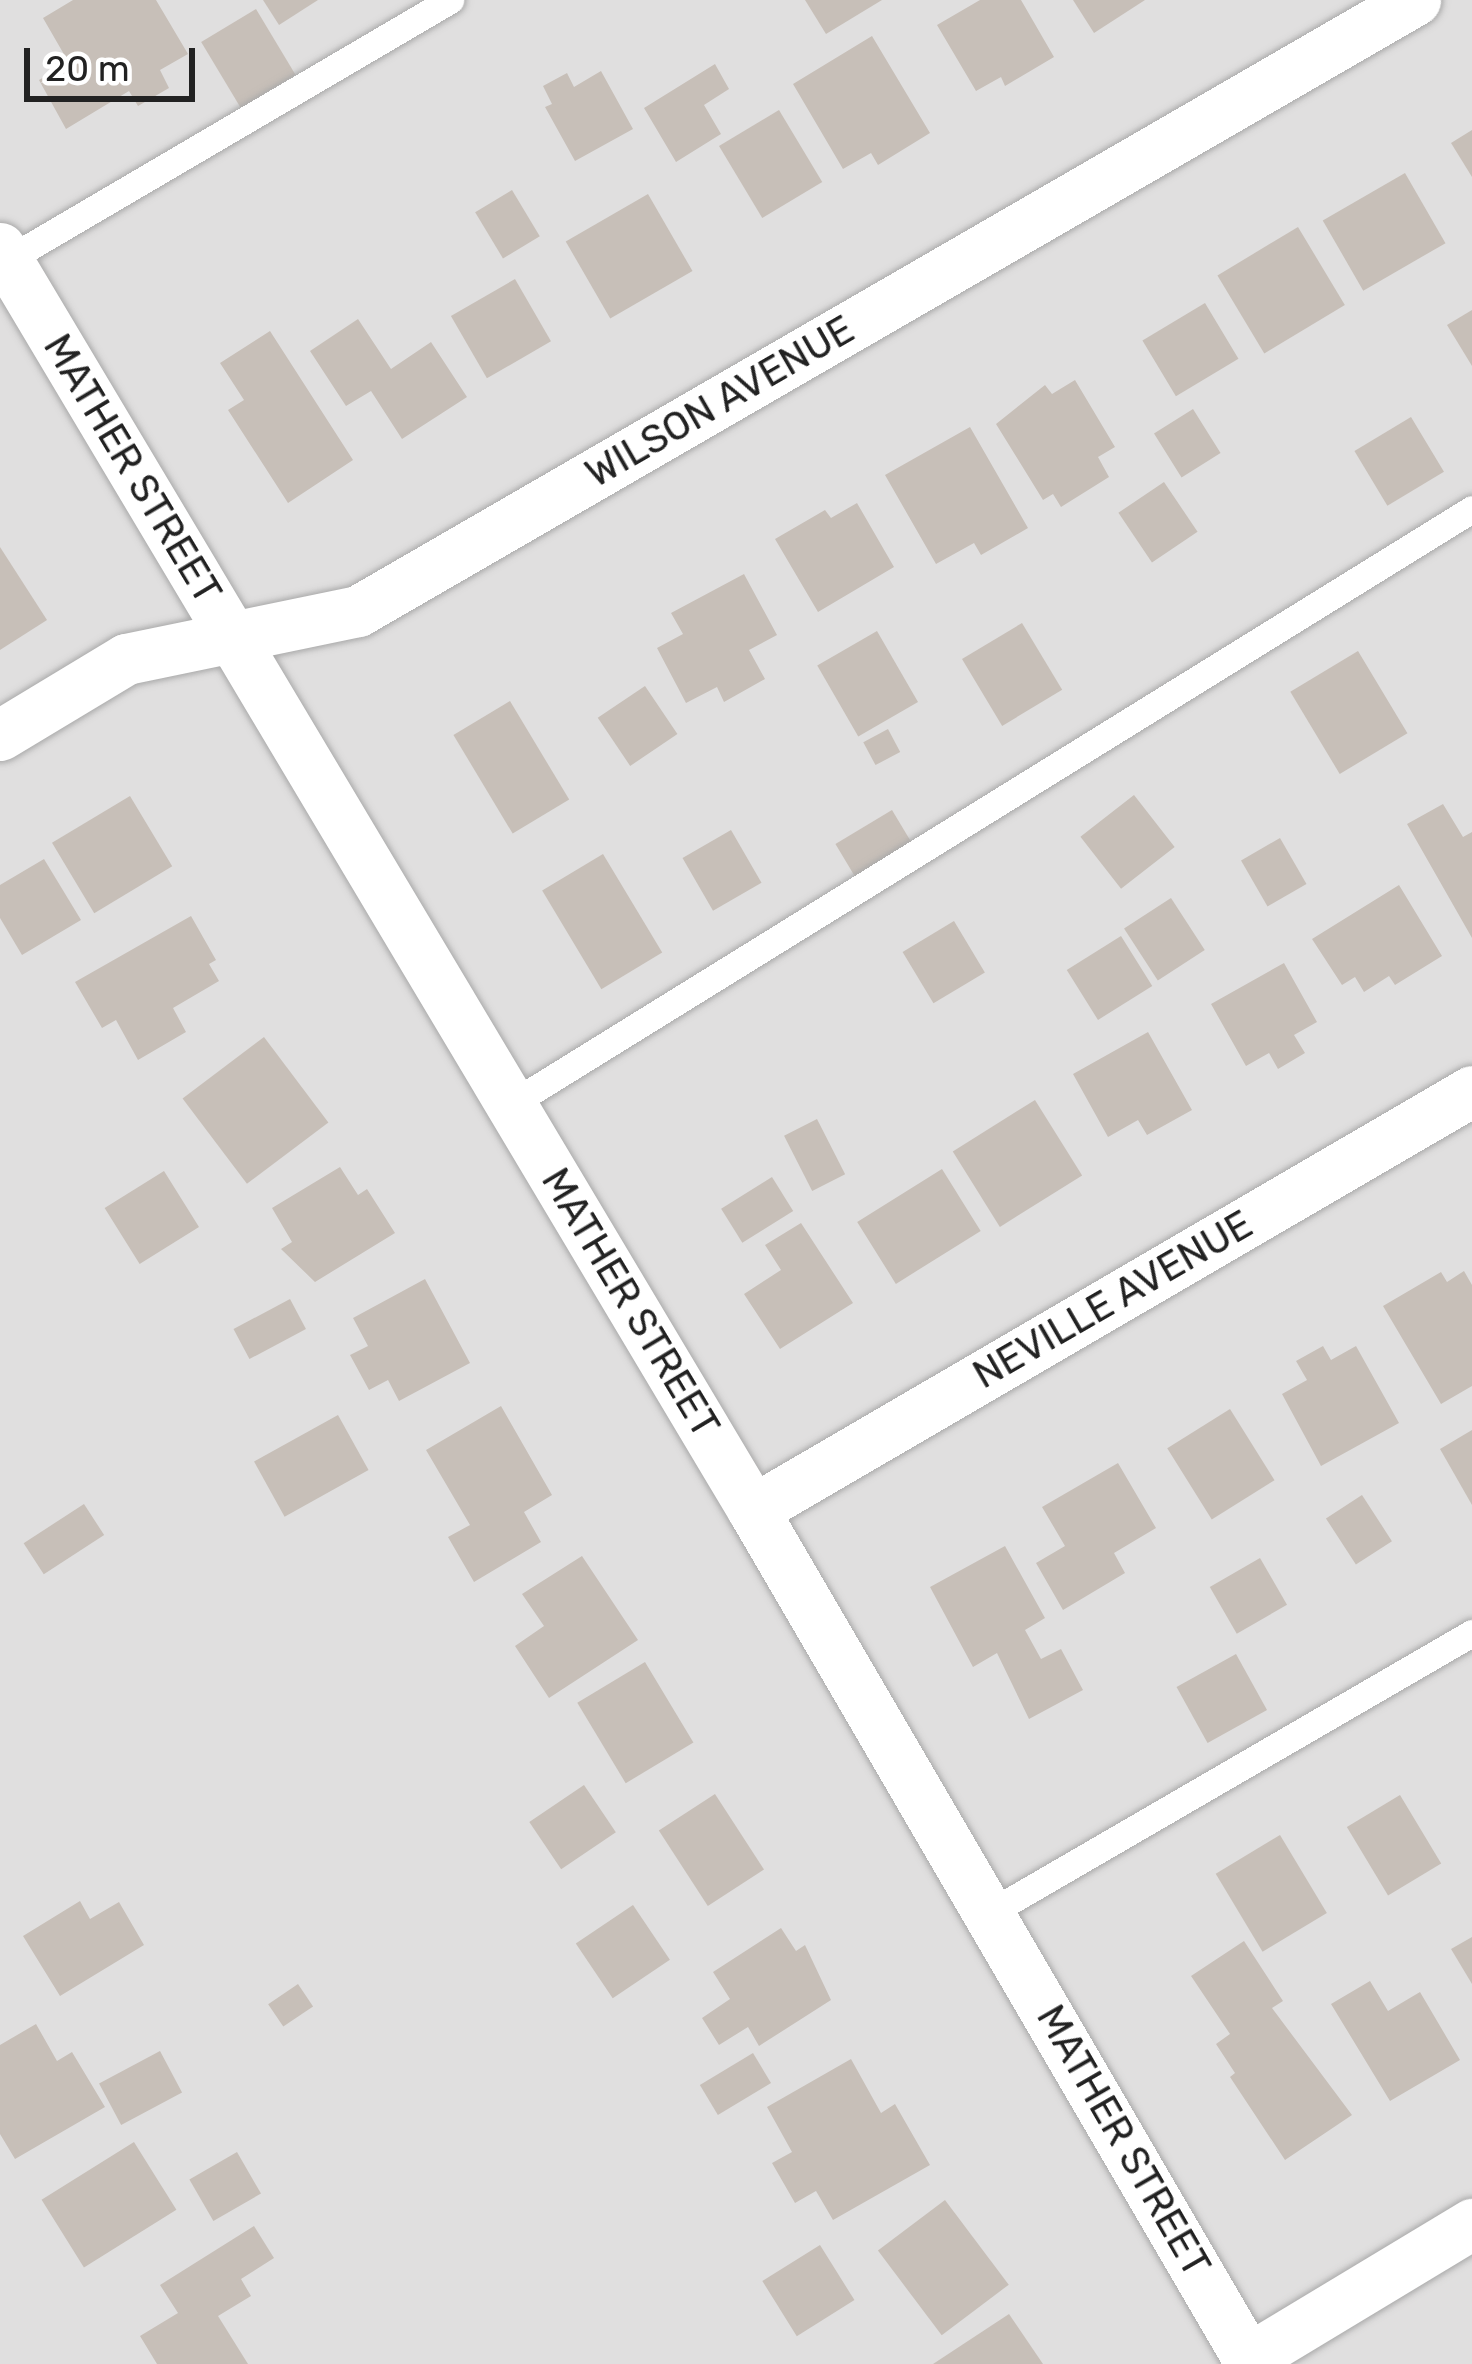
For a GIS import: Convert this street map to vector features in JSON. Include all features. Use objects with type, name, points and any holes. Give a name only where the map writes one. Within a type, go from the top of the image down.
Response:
[{"type":"street","name":"WILSON AVENUE","points":[[0,735],[126,659],[358,611],[1415,0]]},
{"type":"street","name":"MATHER STREET","points":[[3,254],[991,1912],[1250,2361]]},
{"type":"street","name":"NEVILLE AVENUE","points":[[753,1510],[1472,1091]]},
{"type":"street","points":[[1250,2361],[1472,2224]]},
{"type":"lane","points":[[3,254],[450,0]]},
{"type":"lane","points":[[511,1104],[1472,509]]},
{"type":"lane","points":[[991,1912],[1472,1633]]},
{"type":"shaded area","points":[[0,0],[1472,0],[1472,2364],[0,2364]]},
{"type":"building","points":[[73,0],[156,0],[188,54],[160,70],[169,88],[138,106],[129,91],[66,129],[39,80],[69,63],[43,18]]},
{"type":"building","points":[[263,0],[318,0],[279,25]]},
{"type":"building","points":[[805,0],[882,0],[826,34]]},
{"type":"building","points":[[980,0],[1021,0],[1054,57],[1005,86],[1001,77],[976,91],[937,25]]},
{"type":"building","points":[[1073,0],[1145,0],[1094,33]]},
{"type":"building","points":[[256,9],[296,75],[241,108],[201,42]]},
{"type":"building","points":[[872,36],[930,133],[878,165],[871,153],[843,169],[793,84]]},
{"type":"building","points":[[715,64],[729,89],[704,105],[721,134],[676,162],[644,108]]},
{"type":"building","points":[[601,71],[633,129],[575,161],[545,107],[552,104],[543,86],[567,73],[574,87]]},
{"type":"building","points":[[779,110],[822,182],[762,218],[719,146]]},
{"type":"building","points":[[1472,130],[1472,177],[1451,143]]},
{"type":"building","points":[[1405,173],[1446,243],[1363,291],[1323,220]]},
{"type":"building","points":[[512,190],[540,236],[503,258],[475,212]]},
{"type":"building","points":[[648,194],[692,271],[610,319],[566,242]]},
{"type":"building","points":[[1298,227],[1345,305],[1264,353],[1217,275]]},
{"type":"building","points":[[515,279],[551,341],[487,378],[451,316]]},
{"type":"building","points":[[1205,303],[1238,359],[1176,396],[1142,341]]},
{"type":"building","points":[[1472,310],[1472,366],[1447,325]]},
{"type":"building","points":[[358,319],[391,369],[431,342],[467,397],[402,439],[371,391],[346,406],[310,351]]},
{"type":"building","points":[[270,331],[353,460],[288,503],[228,410],[244,400],[220,363]]},
{"type":"building","points":[[1075,380],[1115,447],[1098,457],[1109,477],[1061,507],[1053,494],[1043,500],[996,424],[1045,385],[1052,394]]},
{"type":"building","points":[[1193,409],[1221,453],[1182,477],[1154,433]]},
{"type":"building","points":[[1411,417],[1444,472],[1387,506],[1354,451]]},
{"type":"building","points":[[970,427],[1028,528],[981,555],[974,543],[936,564],[885,475]]},
{"type":"building","points":[[1164,482],[1198,532],[1152,562],[1118,513]]},
{"type":"building","points":[[857,503],[894,567],[818,612],[775,539],[825,510],[831,518]]},
{"type":"building","points":[[0,547],[47,620],[0,650]]},
{"type":"building","points":[[744,574],[777,635],[749,650],[765,679],[724,702],[717,687],[686,703],[657,648],[683,634],[671,613]]},
{"type":"building","points":[[1022,623],[1062,690],[1002,726],[962,659]]},
{"type":"building","points":[[877,631],[918,702],[858,737],[817,666]]},
{"type":"building","points":[[1358,651],[1407,733],[1340,774],[1290,692]]},
{"type":"building","points":[[645,686],[677,734],[630,766],[598,718]]},
{"type":"building","points":[[510,701],[569,800],[513,834],[453,735]]},
{"type":"building","points":[[888,729],[900,752],[875,765],[863,742]]},
{"type":"building","points":[[1134,795],[1175,847],[1121,889],[1080,837]]},
{"type":"building","points":[[130,796],[172,866],[94,913],[52,843]]},
{"type":"building","points":[[1443,804],[1463,837],[1472,832],[1472,938],[1407,824]]},
{"type":"building","points":[[892,810],[915,848],[858,882],[835,844]]},
{"type":"building","points":[[731,830],[762,883],[713,911],[683,858]]},
{"type":"building","points":[[1280,838],[1306,884],[1268,906],[1241,860]]},
{"type":"building","points":[[603,854],[662,953],[601,989],[542,891]]},
{"type":"building","points":[[44,859],[81,920],[22,955],[0,918],[0,885]]},
{"type":"building","points":[[1399,885],[1442,956],[1395,985],[1389,976],[1364,992],[1355,977],[1342,985],[1312,939]]},
{"type":"building","points":[[1171,898],[1205,950],[1158,980],[1124,928]]},
{"type":"building","points":[[191,916],[216,960],[209,964],[219,981],[173,1008],[186,1032],[138,1060],[116,1020],[102,1028],[75,982]]},
{"type":"building","points":[[954,921],[985,972],[933,1003],[903,952]]},
{"type":"building","points":[[1121,936],[1152,986],[1098,1020],[1067,970]]},
{"type":"building","points":[[1284,963],[1317,1022],[1294,1035],[1305,1053],[1278,1069],[1269,1053],[1246,1066],[1211,1004]]},
{"type":"building","points":[[1148,1032],[1192,1110],[1147,1135],[1138,1120],[1108,1137],[1073,1074]]},
{"type":"building","points":[[264,1037],[328,1122],[247,1184],[183,1098]]},
{"type":"building","points":[[1035,1100],[1082,1175],[1000,1227],[953,1151]]},
{"type":"building","points":[[817,1119],[845,1174],[812,1191],[784,1136]]},
{"type":"building","points":[[340,1167],[358,1195],[367,1189],[395,1233],[315,1282],[281,1249],[292,1242],[272,1208]]},
{"type":"building","points":[[942,1169],[981,1231],[896,1284],[857,1222]]},
{"type":"building","points":[[164,1171],[199,1227],[140,1264],[105,1208]]},
{"type":"building","points":[[772,1177],[793,1211],[742,1243],[721,1209]]},
{"type":"building","points":[[801,1223],[853,1303],[780,1349],[744,1294],[781,1270],[765,1245]]},
{"type":"building","points":[[1464,1271],[1472,1285],[1472,1386],[1441,1404],[1383,1306],[1441,1272],[1447,1282]]},
{"type":"building","points":[[425,1279],[470,1363],[399,1401],[388,1380],[369,1390],[350,1355],[368,1346],[353,1318]]},
{"type":"building","points":[[290,1299],[306,1329],[249,1359],[233,1329]]},
{"type":"building","points":[[1323,1346],[1331,1360],[1356,1346],[1399,1423],[1321,1466],[1282,1394],[1307,1380],[1296,1361]]},
{"type":"building","points":[[501,1406],[552,1495],[524,1512],[541,1542],[474,1582],[448,1537],[470,1525],[426,1450]]},
{"type":"building","points":[[1230,1409],[1275,1480],[1212,1519],[1167,1448]]},
{"type":"building","points":[[338,1415],[369,1470],[285,1517],[254,1462]]},
{"type":"building","points":[[1472,1430],[1472,1505],[1440,1449]]},
{"type":"building","points":[[1118,1463],[1156,1528],[1114,1553],[1125,1573],[1063,1610],[1036,1563],[1065,1546],[1042,1507]]},
{"type":"building","points":[[1362,1495],[1392,1541],[1356,1565],[1326,1518]]},
{"type":"building","points":[[84,1504],[104,1535],[44,1574],[24,1543]]},
{"type":"building","points":[[1005,1546],[1045,1618],[1025,1630],[1041,1659],[1061,1649],[1083,1690],[1029,1719],[997,1653],[973,1667],[930,1587]]},
{"type":"building","points":[[582,1556],[638,1640],[549,1698],[515,1646],[544,1626],[522,1594]]},
{"type":"building","points":[[1260,1558],[1287,1605],[1237,1634],[1210,1587]]},
{"type":"building","points":[[1236,1654],[1267,1710],[1208,1743],[1177,1687]]},
{"type":"building","points":[[645,1662],[693,1743],[626,1783],[577,1703]]},
{"type":"building","points":[[584,1785],[616,1832],[561,1869],[529,1822]]},
{"type":"building","points":[[715,1794],[764,1869],[708,1906],[659,1830]]},
{"type":"building","points":[[1400,1795],[1441,1864],[1388,1896],[1347,1827]]},
{"type":"building","points":[[1280,1835],[1327,1913],[1263,1952],[1216,1874]]},
{"type":"building","points":[[80,1901],[90,1919],[119,1902],[144,1945],[60,1996],[23,1936]]},
{"type":"building","points":[[633,1905],[670,1960],[613,1998],[576,1944]]},
{"type":"building","points":[[781,1928],[796,1951],[805,1945],[831,2000],[759,2046],[748,2027],[719,2045],[702,2018],[730,1999],[713,1972]]},
{"type":"building","points":[[1472,1937],[1472,1984],[1451,1949]]},
{"type":"building","points":[[1244,1941],[1283,2001],[1272,2008],[1352,2115],[1285,2160],[1230,2077],[1235,2073],[1216,2044],[1230,2034],[1191,1976]]},
{"type":"building","points":[[1370,1981],[1388,2011],[1420,1992],[1460,2060],[1390,2101],[1331,2004]]},
{"type":"building","points":[[298,1984],[313,2006],[283,2027],[268,2004]]},
{"type":"building","points":[[36,2024],[57,2061],[72,2052],[105,2107],[15,2159],[0,2134],[0,2045]]},
{"type":"building","points":[[160,2051],[182,2092],[121,2125],[99,2083]]},
{"type":"building","points":[[753,2053],[771,2083],[718,2115],[700,2085]]},
{"type":"building","points":[[851,2059],[881,2113],[895,2104],[930,2165],[833,2220],[816,2191],[795,2203],[772,2163],[792,2152],[767,2107]]},
{"type":"building","points":[[134,2142],[176,2210],[84,2268],[42,2200]]},
{"type":"building","points":[[237,2152],[261,2194],[213,2221],[189,2180]]},
{"type":"building","points":[[945,2200],[1009,2285],[942,2335],[878,2251]]},
{"type":"building","points":[[254,2226],[274,2258],[241,2279],[251,2296],[218,2316],[248,2364],[157,2364],[140,2336],[178,2313],[160,2285]]},
{"type":"building","points":[[820,2245],[854,2300],[797,2336],[762,2281]]},
{"type":"building","points":[[1009,2314],[1043,2364],[933,2364]]}]
